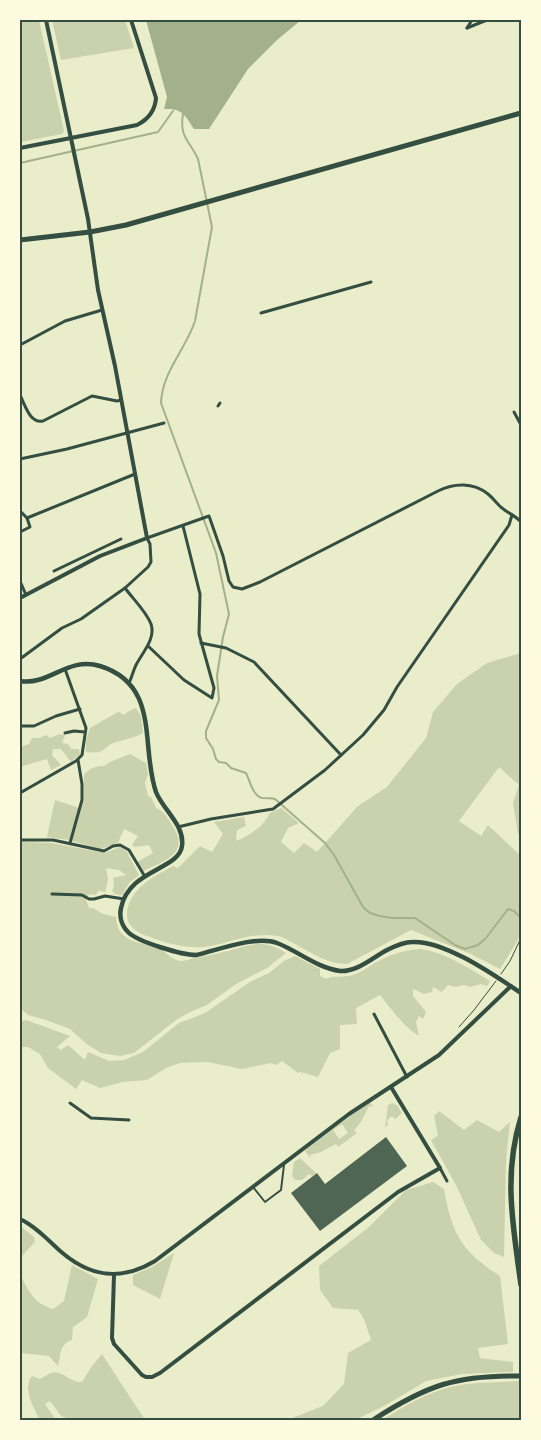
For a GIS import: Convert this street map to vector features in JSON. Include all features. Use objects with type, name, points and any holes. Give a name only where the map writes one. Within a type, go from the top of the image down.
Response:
[{"type":"highway","points":[[521,1116],[510,1168],[512,1217],[521,1284]]},
{"type":"main road","points":[[20,240],[90,232],[126,225],[521,113]]},
{"type":"main road","points":[[20,681],[32,682],[79,663],[90,664],[112,671],[129,683],[138,696],[145,715],[156,789],[163,806],[181,832],[182,846],[177,856],[144,875],[133,885],[124,899],[121,907],[121,918],[127,931],[136,937],[186,955],[196,955],[247,942],[266,941],[279,944],[325,967],[349,971],[392,948],[406,943],[419,942],[435,945],[453,952],[521,993]]},
{"type":"main road","points":[[372,1420],[407,1398],[438,1385],[464,1378],[521,1376]]},
{"type":"street","points":[[20,659],[62,628],[81,619],[126,588],[151,562],[150,544],[94,270],[90,232],[74,146],[46,20]]},
{"type":"street","points":[[20,148],[137,125],[144,122],[153,112],[156,98],[131,20]]},
{"type":"street","points":[[472,20],[467,28],[487,20]]},
{"type":"street","points":[[261,313],[371,282]]},
{"type":"street","points":[[20,345],[64,321],[102,310]]},
{"type":"street","points":[[20,395],[32,418],[39,422],[92,396],[117,401],[121,400]]},
{"type":"street","points":[[514,412],[521,425]]},
{"type":"street","points":[[20,459],[128,434],[164,423]]},
{"type":"street","points":[[27,518],[135,474]]},
{"type":"street","points":[[20,598],[100,556],[207,516],[209,516],[216,535],[229,581],[233,587],[242,589],[266,579],[438,491],[452,486],[462,485],[480,490],[521,522]]},
{"type":"street","points":[[20,511],[27,518],[30,528],[20,532]]},
{"type":"street","points":[[178,827],[273,809],[342,756],[384,710],[397,687],[509,525],[512,515]]},
{"type":"street","points":[[148,646],[184,680],[212,698],[214,688],[199,634],[200,594],[183,526]]},
{"type":"street","points":[[54,571],[121,539]]},
{"type":"street","points":[[70,563],[78,568]]},
{"type":"street","points":[[20,581],[26,595]]},
{"type":"street","points":[[126,588],[151,625],[151,637],[148,646],[136,665],[129,683]]},
{"type":"street","points":[[201,643],[225,648],[254,662],[342,756]]},
{"type":"street","points":[[20,793],[82,756],[86,728],[65,669]]},
{"type":"street","points":[[20,726],[34,726],[56,716],[80,709]]},
{"type":"street","points":[[65,733],[74,731],[85,732]]},
{"type":"street","points":[[70,843],[82,800],[82,784],[78,760]]},
{"type":"street","points":[[20,840],[52,840],[104,851],[113,846],[120,845],[129,850],[144,875]]},
{"type":"street","points":[[52,894],[82,895],[89,899],[105,896],[124,899]]},
{"type":"street","points":[[20,1219],[39,1232],[66,1256],[91,1270],[114,1275],[138,1270],[155,1261],[349,1114],[407,1077],[446,1049],[511,986]]},
{"type":"street","points":[[374,1014],[407,1077]]},
{"type":"street","points":[[391,1087],[447,1181]]},
{"type":"street","points":[[70,1103],[90,1118],[129,1120]]},
{"type":"street","points":[[114,1275],[112,1327],[114,1344],[142,1375],[146,1377],[152,1376],[160,1373],[398,1192],[440,1168]]},
{"type":"lane","points":[[253,1186],[265,1202],[281,1190],[284,1162]]},
{"type":"path","points":[[459,1027],[510,961],[521,938]]},
{"type":"shaded area","points":[[20,20],[39,20],[64,131],[62,134],[20,142]]},
{"type":"shaded area","points":[[52,20],[125,20],[134,48],[61,60]]},
{"type":"shaded area","points":[[146,20],[301,20],[277,40],[248,69],[209,129],[194,129],[179,111],[164,109],[167,97]]},
{"type":"shaded area","points":[[521,653],[521,836],[518,834],[513,803],[519,785],[499,767],[459,821],[481,836],[488,825],[521,856],[521,927],[518,940],[500,969],[471,954],[411,930],[347,964],[340,964],[326,960],[278,936],[252,936],[211,946],[194,947],[169,943],[144,935],[130,924],[127,917],[129,904],[144,884],[173,866],[178,868],[200,846],[212,852],[223,834],[214,822],[244,817],[246,826],[237,830],[236,841],[256,830],[270,813],[281,808],[299,823],[288,828],[281,842],[294,853],[304,843],[317,852],[358,806],[387,787],[426,738],[433,712],[457,684],[487,663]]},
{"type":"shaded area","points":[[136,708],[141,716],[143,733],[113,743],[101,751],[86,752],[86,740],[90,728],[118,712],[125,715]]},
{"type":"shaded area","points":[[60,734],[65,735],[62,743],[68,744],[71,749],[79,749],[80,754],[71,762],[61,749],[53,749],[52,755],[61,765],[51,770],[47,759],[23,766],[20,769],[20,747],[29,744],[32,738],[40,738],[46,735],[50,738]]},
{"type":"shaded area","points":[[130,754],[146,763],[148,774],[145,783],[148,796],[151,797],[156,808],[169,819],[179,843],[173,855],[143,871],[137,862],[153,853],[149,845],[135,847],[132,845],[138,836],[124,829],[118,843],[100,849],[72,841],[84,800],[84,775],[93,768],[104,766]]},
{"type":"shaded area","points":[[55,800],[79,808],[69,840],[47,837]]},
{"type":"shaded area","points":[[20,843],[51,843],[105,853],[120,847],[127,852],[139,875],[130,882],[122,895],[115,894],[112,891],[114,886],[113,878],[126,875],[119,870],[106,868],[108,880],[105,892],[98,891],[96,895],[89,894],[86,900],[89,908],[116,917],[121,933],[126,937],[162,950],[176,960],[185,961],[255,944],[269,945],[286,953],[267,968],[236,984],[207,1005],[176,1020],[134,1053],[120,1056],[101,1053],[88,1045],[70,1029],[28,1015],[20,1008]]},
{"type":"shaded area","points":[[421,949],[448,957],[490,981],[487,986],[481,984],[470,987],[448,985],[442,992],[433,987],[432,992],[424,994],[413,989],[413,996],[426,1012],[423,1019],[419,1016],[416,1022],[419,1036],[403,1023],[380,995],[356,1008],[357,1024],[340,1025],[340,1049],[330,1053],[318,1077],[298,1073],[282,1061],[276,1065],[271,1063],[242,1069],[207,1062],[180,1063],[166,1068],[147,1080],[123,1082],[100,1088],[82,1080],[76,1089],[48,1068],[40,1054],[28,1047],[20,1047],[20,1022],[26,1020],[70,1036],[57,1047],[61,1050],[68,1045],[85,1060],[88,1052],[109,1061],[124,1060],[143,1052],[179,1023],[205,1013],[250,982],[269,973],[284,961],[295,956],[320,969],[320,976],[326,979],[353,975],[390,956]]},
{"type":"shaded area","points":[[370,1102],[373,1107],[369,1106],[361,1122],[354,1130],[357,1133],[338,1147],[336,1144],[321,1152],[310,1155],[311,1159],[305,1151],[309,1146]],"holes":[[[342,1124],[348,1133],[339,1139],[333,1130]]]},
{"type":"shaded area","points":[[392,1103],[397,1105],[402,1113],[395,1119],[392,1116],[387,1120],[388,1125],[385,1127],[388,1105]]},
{"type":"shaded area","points":[[439,1111],[464,1130],[477,1120],[499,1132],[510,1122],[506,1160],[504,1257],[494,1253],[481,1240],[457,1187],[431,1140],[438,1136],[434,1116]]},
{"type":"shaded area","points":[[300,1158],[316,1173],[312,1176],[309,1174],[302,1180],[295,1180],[292,1176],[294,1162]]},
{"type":"shaded area","points":[[433,1182],[444,1189],[451,1218],[460,1240],[476,1258],[500,1276],[508,1344],[478,1348],[480,1358],[513,1362],[513,1372],[462,1374],[426,1381],[386,1405],[355,1420],[287,1420],[323,1406],[344,1384],[348,1353],[371,1340],[364,1319],[358,1310],[333,1308],[320,1290],[319,1266],[369,1227],[406,1190]]},
{"type":"shaded area","points":[[20,1226],[34,1237],[35,1242],[20,1258]]},
{"type":"shaded area","points":[[174,1253],[160,1299],[133,1285],[133,1275],[152,1267]]},
{"type":"shaded area","points":[[72,1265],[98,1279],[87,1317],[73,1327],[72,1340],[63,1347],[58,1366],[49,1356],[20,1353],[20,1275],[36,1300],[53,1309],[64,1301]]},
{"type":"shaded area","points":[[102,1354],[145,1420],[71,1420],[61,1416],[50,1401],[45,1404],[56,1420],[40,1420],[32,1404],[28,1387],[32,1376],[40,1379],[55,1372],[74,1381],[82,1382]]},
{"type":"shaded area","points":[[519,1381],[521,1420],[383,1420],[413,1402],[445,1388],[474,1383]]},
{"type":"building","points":[[386,1137],[407,1166],[320,1231],[291,1193],[317,1173],[325,1184]]},
{"type":"waterway","points":[[20,163],[158,132],[173,111]]},
{"type":"waterway","points":[[183,114],[184,134],[198,159],[212,227],[195,321],[165,381],[161,403],[216,553],[229,614],[223,637],[217,676],[219,700],[206,731],[206,738],[219,762],[226,763],[231,768],[246,773],[252,788],[259,797],[275,799],[325,843],[334,855],[363,907],[370,913],[392,918],[415,918],[455,945],[465,949],[478,945],[486,938],[508,909],[514,911],[521,918]]}]
